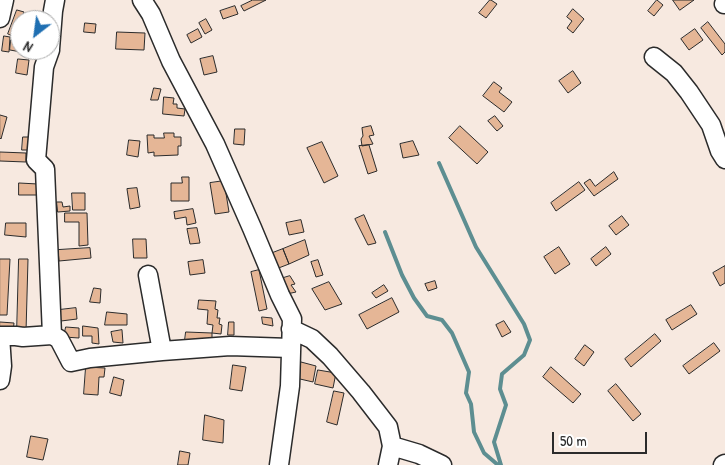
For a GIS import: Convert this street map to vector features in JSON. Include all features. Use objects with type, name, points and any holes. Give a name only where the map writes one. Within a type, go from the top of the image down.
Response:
[{"type":"street","points":[[0,18],[4,0]]},
{"type":"street","points":[[142,0],[151,14],[171,61],[215,144],[292,319],[290,386],[279,465]]},
{"type":"street","points":[[654,57],[674,73],[689,92],[711,125],[720,151],[725,159]]},
{"type":"street","points":[[46,60],[44,67],[36,160],[45,168],[52,335]]},
{"type":"street","points":[[148,275],[162,351]]},
{"type":"street","points":[[291,329],[312,339],[330,356],[388,427],[392,446],[388,465]]},
{"type":"street","points":[[0,380],[2,366],[0,336],[23,338],[52,335],[59,339],[71,362],[90,358],[230,346],[290,348]]},
{"type":"street","points":[[392,446],[418,454],[442,465]]},
{"type":"building","points":[[253,0],[266,0],[244,11],[241,6]]},
{"type":"building","points":[[490,0],[497,4],[486,18],[479,13]]},
{"type":"building","points":[[657,0],[663,5],[654,16],[648,11]]},
{"type":"building","points":[[673,0],[694,0],[680,10]]},
{"type":"building","points":[[235,6],[238,14],[223,19],[220,11]]},
{"type":"building","points":[[573,9],[584,19],[573,33],[567,28],[572,21],[567,17]]},
{"type":"building","points":[[206,19],[212,30],[205,34],[199,23]]},
{"type":"building","points":[[708,22],[725,44],[725,52],[722,55],[701,28]]},
{"type":"building","points":[[85,23],[96,24],[95,33],[84,32]]},
{"type":"building","points":[[198,29],[202,37],[191,43],[187,35]]},
{"type":"building","points":[[695,29],[703,40],[689,50],[681,39]]},
{"type":"building","points":[[117,32],[145,33],[144,50],[116,49]]},
{"type":"building","points":[[4,36],[10,37],[9,52],[2,51]]},
{"type":"building","points":[[213,56],[217,72],[204,75],[200,59]]},
{"type":"building","points":[[18,60],[29,60],[27,75],[16,73]]},
{"type":"building","points":[[573,71],[581,83],[568,93],[559,81]]},
{"type":"building","points":[[494,82],[502,88],[499,92],[512,102],[504,112],[483,96]]},
{"type":"building","points":[[154,88],[161,89],[158,100],[151,100]]},
{"type":"building","points":[[164,97],[174,98],[173,104],[177,104],[177,108],[185,109],[184,116],[163,114]]},
{"type":"building","points":[[0,115],[7,117],[1,139],[0,138]]},
{"type":"building","points":[[495,116],[503,126],[497,131],[488,121]]},
{"type":"building","points":[[371,126],[374,135],[369,136],[373,144],[362,146],[362,128]]},
{"type":"building","points":[[460,126],[488,152],[477,164],[449,138]]},
{"type":"building","points":[[235,129],[245,129],[244,145],[234,144]]},
{"type":"building","points":[[164,133],[174,133],[174,137],[181,137],[178,155],[154,156],[154,152],[148,153],[147,135],[154,135],[154,138],[164,138]]},
{"type":"building","points":[[23,137],[30,137],[29,150],[22,150]]},
{"type":"building","points":[[129,140],[140,141],[138,157],[127,155]]},
{"type":"building","points":[[413,141],[419,155],[403,158],[400,144]]},
{"type":"building","points":[[322,142],[338,176],[324,183],[307,148]]},
{"type":"building","points":[[369,145],[377,171],[368,174],[359,146]]},
{"type":"building","points":[[0,152],[26,153],[26,162],[0,161]]},
{"type":"building","points":[[614,172],[618,179],[594,196],[584,183],[590,179],[595,186]]},
{"type":"building","points":[[182,177],[189,177],[189,201],[171,201],[171,183],[182,183]]},
{"type":"building","points":[[224,181],[229,212],[215,214],[210,183]]},
{"type":"building","points":[[579,182],[585,190],[556,211],[551,203]]},
{"type":"building","points":[[19,183],[38,184],[38,195],[19,195]]},
{"type":"building","points":[[137,188],[140,207],[130,209],[127,189]]},
{"type":"building","points":[[72,193],[85,193],[85,210],[73,210]]},
{"type":"building","points":[[57,202],[62,202],[63,207],[70,206],[70,211],[58,212]]},
{"type":"building","points":[[193,209],[196,223],[187,225],[186,217],[175,219],[174,212]]},
{"type":"building","points":[[65,213],[87,213],[88,245],[79,246],[79,222],[65,222]]},
{"type":"building","points":[[364,215],[376,243],[368,245],[355,219]]},
{"type":"building","points":[[622,216],[629,225],[616,235],[609,226]]},
{"type":"building","points":[[301,220],[304,232],[289,235],[286,223]]},
{"type":"building","points":[[6,223],[26,223],[26,237],[5,235]]},
{"type":"building","points":[[197,228],[200,243],[190,244],[187,229]]},
{"type":"building","points":[[133,239],[146,239],[147,258],[134,258]]},
{"type":"building","points":[[305,240],[309,255],[289,264],[283,249]]},
{"type":"building","points":[[559,247],[570,264],[555,274],[544,257]]},
{"type":"building","points":[[606,247],[611,254],[596,266],[591,259]]},
{"type":"building","points":[[90,248],[91,258],[59,261],[58,250]]},
{"type":"building","points":[[283,249],[289,264],[276,269],[270,254]]},
{"type":"building","points":[[0,259],[10,259],[7,315],[0,315]]},
{"type":"building","points":[[19,259],[28,259],[26,332],[17,332]]},
{"type":"building","points":[[203,260],[205,273],[190,275],[188,262]]},
{"type":"building","points":[[318,260],[323,275],[316,277],[311,262]]},
{"type":"building","points":[[725,266],[725,283],[720,286],[713,273]]},
{"type":"building","points":[[259,270],[267,309],[259,311],[251,272]]},
{"type":"building","points":[[290,276],[295,284],[291,285],[296,292],[287,294],[280,279]]},
{"type":"building","points":[[435,281],[437,288],[428,291],[425,284]]},
{"type":"building","points":[[329,282],[342,304],[325,310],[312,289]]},
{"type":"building","points":[[384,285],[388,291],[376,298],[372,293]]},
{"type":"building","points":[[94,288],[101,289],[100,303],[90,302]]},
{"type":"building","points":[[392,298],[399,312],[367,329],[359,315]]},
{"type":"building","points":[[199,300],[216,301],[217,318],[220,318],[219,324],[222,325],[221,334],[212,333],[213,325],[207,324],[208,310],[198,309]]},
{"type":"building","points":[[691,305],[697,314],[672,330],[666,320]]},
{"type":"building","points":[[76,308],[77,319],[61,321],[59,310]]},
{"type":"building","points":[[107,312],[127,314],[127,325],[105,325]]},
{"type":"building","points":[[262,317],[272,318],[273,326],[263,324]]},
{"type":"building","points":[[504,321],[511,332],[502,337],[496,325]]},
{"type":"building","points":[[0,322],[14,323],[13,332],[0,331]]},
{"type":"building","points":[[229,322],[234,322],[234,335],[228,335]]},
{"type":"building","points":[[83,326],[98,328],[99,344],[92,343],[92,336],[83,336]]},
{"type":"building","points":[[66,327],[79,328],[79,338],[64,337]]},
{"type":"building","points":[[122,330],[123,343],[113,342],[111,332]]},
{"type":"building","points":[[186,332],[212,333],[212,342],[185,340]]},
{"type":"building","points":[[655,334],[661,341],[631,367],[625,359]]},
{"type":"building","points":[[714,343],[720,351],[689,374],[683,366]]},
{"type":"building","points":[[585,345],[594,352],[584,366],[575,359]]},
{"type":"building","points":[[301,362],[316,366],[313,382],[300,379]]},
{"type":"building","points":[[233,365],[246,367],[242,391],[230,389]]},
{"type":"building","points":[[86,367],[105,368],[104,377],[99,377],[98,395],[84,394]]},
{"type":"building","points":[[551,367],[581,394],[573,403],[543,377]]},
{"type":"building","points":[[318,370],[336,373],[333,388],[315,384]]},
{"type":"building","points":[[114,377],[124,380],[121,396],[110,393]]},
{"type":"building","points":[[616,384],[641,414],[633,421],[608,391]]},
{"type":"building","points":[[334,391],[344,393],[337,425],[327,422]]},
{"type":"building","points":[[205,415],[224,420],[223,443],[203,440]]},
{"type":"building","points":[[31,436],[48,439],[43,460],[27,457]]},
{"type":"building","points":[[180,451],[190,453],[188,465],[178,465]]},
{"type":"waterway","points":[[439,163],[476,247],[524,324],[530,340],[524,355],[502,374],[500,389],[506,405],[494,442],[501,465]]},
{"type":"waterway","points":[[385,232],[402,275],[414,298],[427,316],[442,320],[452,333],[469,372],[466,393],[471,404],[474,432],[484,453],[498,465]]}]
